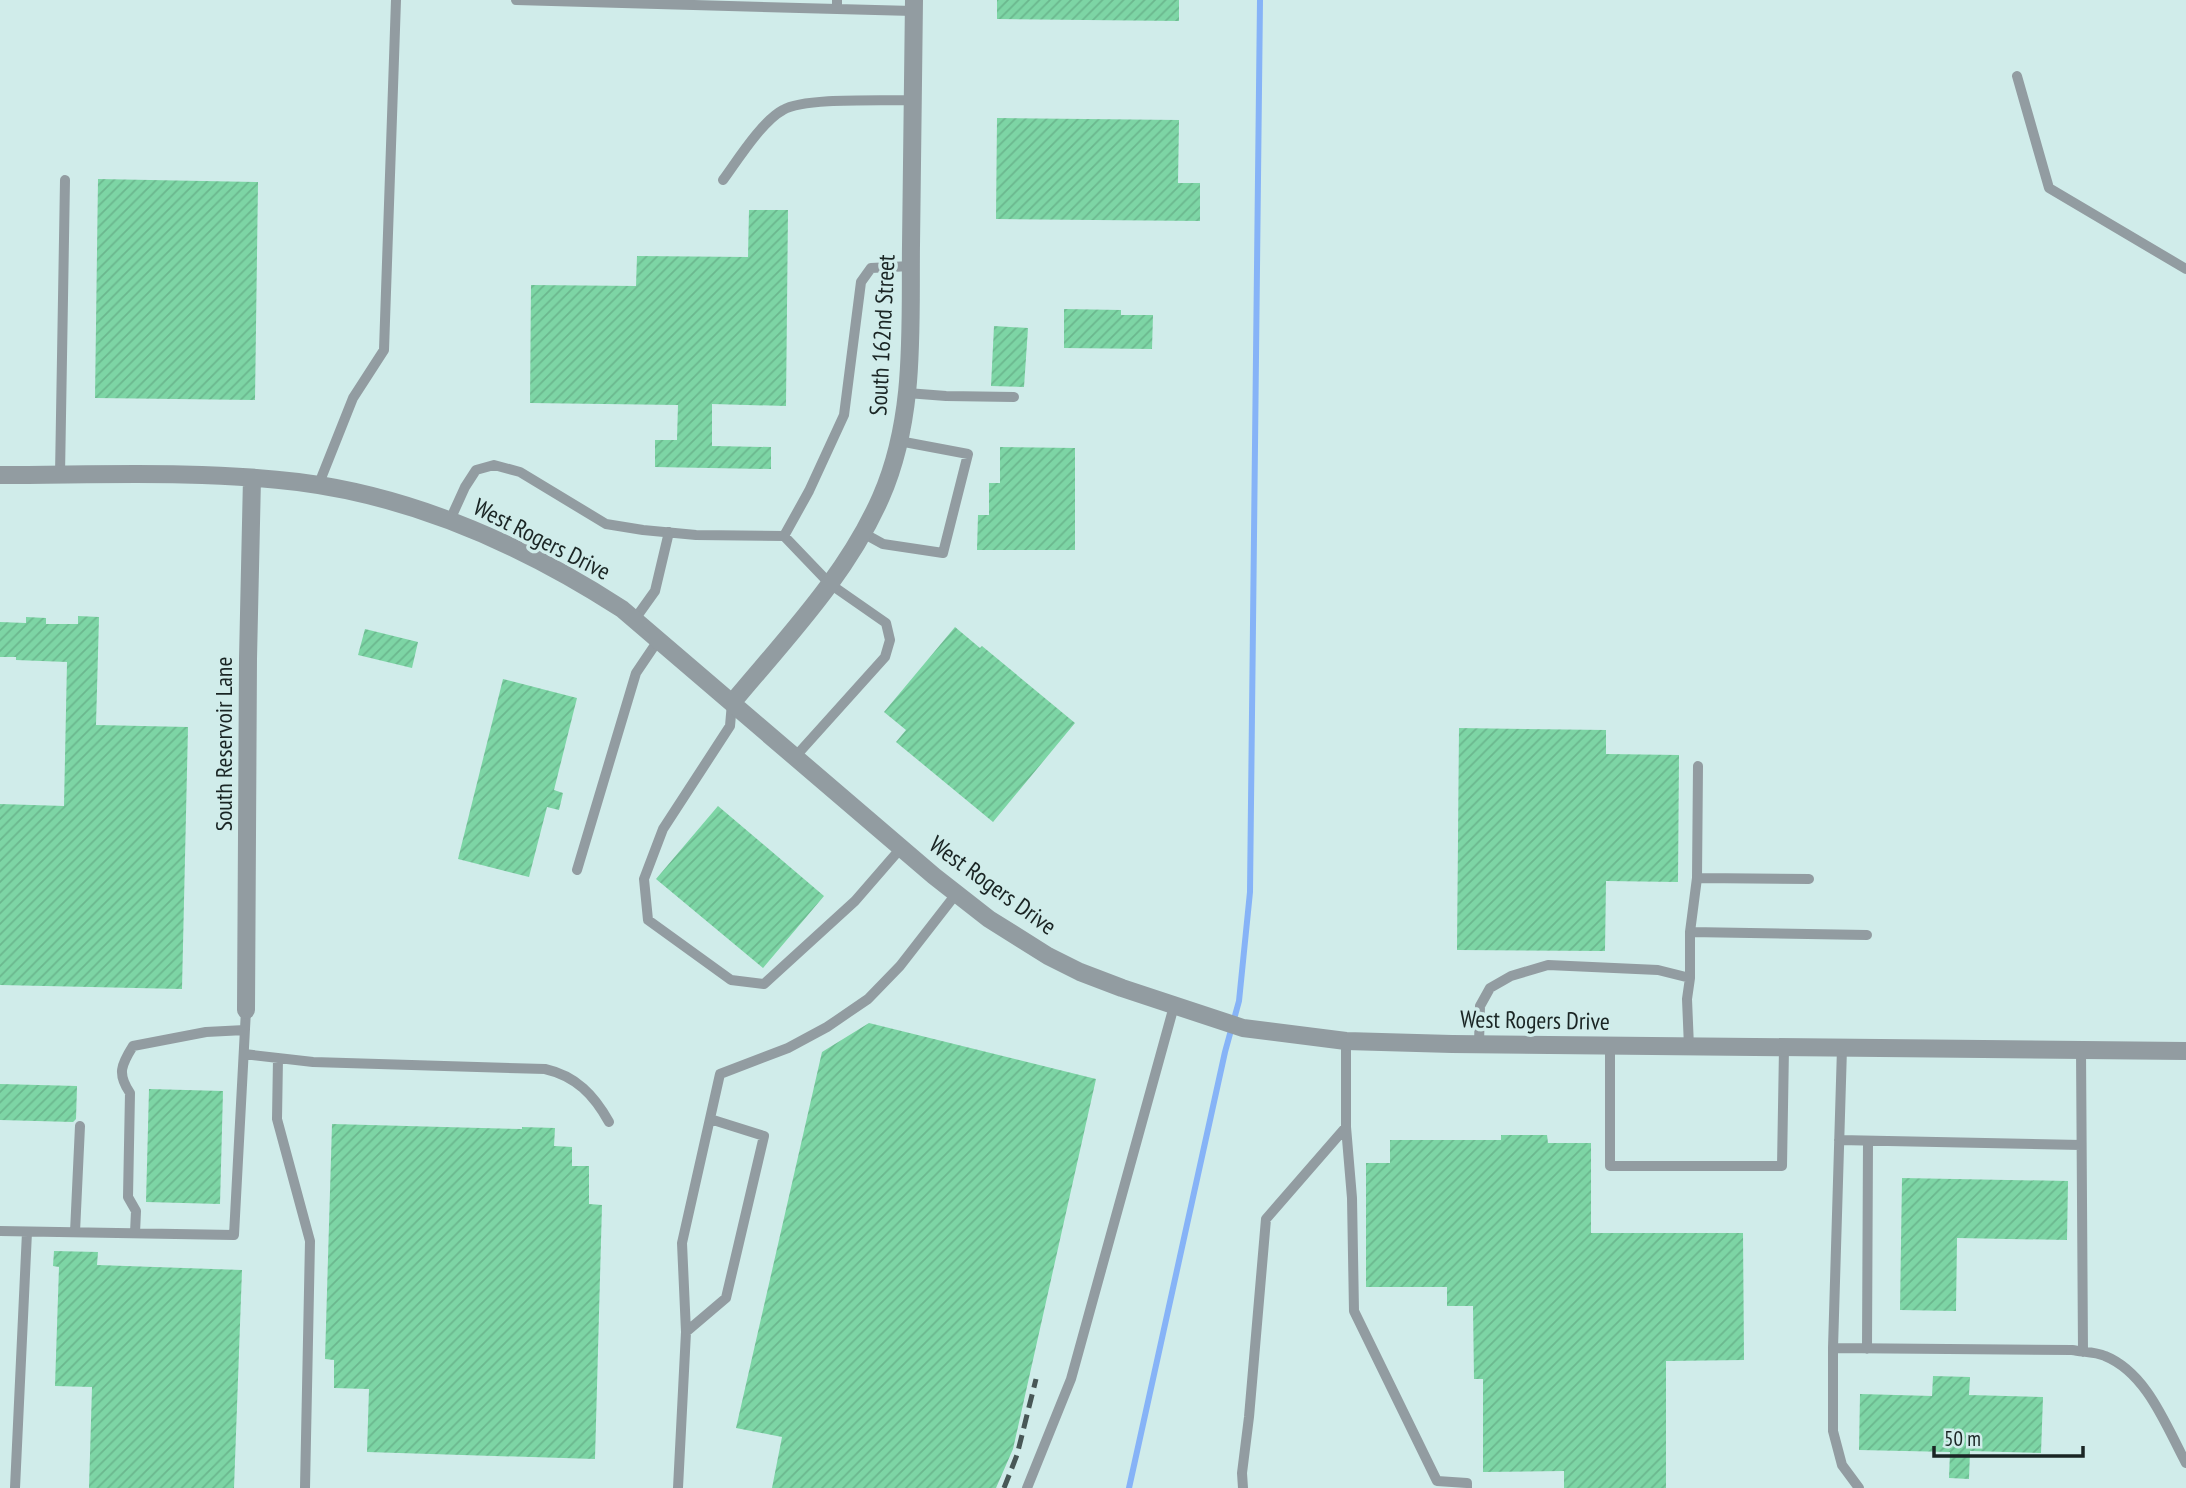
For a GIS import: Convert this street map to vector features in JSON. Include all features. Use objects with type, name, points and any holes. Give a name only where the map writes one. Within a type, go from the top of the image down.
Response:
[{"type":"street","name":"South 162nd Street","points":[[732,703],[830,584],[863,533],[882,496],[900,441],[910,358],[914,6]]},
{"type":"street","name":"West Rogers Drive","points":[[0,475],[203,475],[252,478],[318,486],[375,497],[480,531],[578,581],[635,619],[901,848],[989,919],[1048,956],[1122,989],[1243,1028],[1346,1041],[2186,1051]]},
{"type":"street","name":"South Reservoir Lane","points":[[246,1010],[252,478]]},
{"type":"lane","points":[[318,486],[353,398],[384,350],[396,0]]},
{"type":"lane","points":[[516,0],[914,6]]},
{"type":"lane","points":[[2017,76],[2049,188],[2186,269]]},
{"type":"lane","points":[[723,180],[752,139],[782,110],[805,103],[913,100]]},
{"type":"lane","points":[[60,475],[65,180]]},
{"type":"lane","points":[[784,536],[809,491],[844,415],[861,282],[871,268],[911,266]]},
{"type":"lane","points":[[907,393],[1014,397]]},
{"type":"lane","points":[[863,533],[884,544],[943,553],[968,454],[900,441]]},
{"type":"lane","points":[[450,520],[465,486],[476,470],[494,465],[520,472],[606,524],[669,532],[784,536],[830,584],[886,624],[890,640],[885,657],[795,757]]},
{"type":"lane","points":[[635,619],[655,591],[669,532]]},
{"type":"lane","points":[[577,870],[636,673],[659,639]]},
{"type":"lane","points":[[732,703],[730,726],[663,829],[653,854],[644,879],[648,920],[732,981],[764,984],[855,901],[901,848]]},
{"type":"lane","points":[[1689,1047],[1687,999],[1690,932],[1697,878],[1698,766]]},
{"type":"lane","points":[[1697,878],[1809,879]]},
{"type":"lane","points":[[678,1488],[686,1332],[682,1243],[720,1074],[788,1048],[827,1027],[868,999],[900,966],[956,894]]},
{"type":"lane","points":[[1690,932],[1867,935]]},
{"type":"lane","points":[[1479,1044],[1480,1006],[1490,988],[1511,976],[1548,965],[1658,970],[1689,978]]},
{"type":"lane","points":[[1027,1488],[1071,1379],[1174,1006]]},
{"type":"lane","points":[[0,1231],[234,1235],[246,1010]]},
{"type":"lane","points":[[135,1233],[136,1211],[128,1197],[130,1093],[122,1082],[122,1063],[133,1046],[206,1032],[245,1030]]},
{"type":"lane","points":[[1346,1041],[1346,1127],[1352,1198],[1354,1311],[1437,1481],[1467,1483],[1467,1488]]},
{"type":"lane","points":[[1610,1045],[1611,1166],[1782,1167],[1784,1048]]},
{"type":"lane","points":[[1842,1048],[1833,1431],[1843,1465],[1859,1488]]},
{"type":"lane","points":[[2081,1050],[2083,1352]]},
{"type":"lane","points":[[244,1054],[313,1062],[545,1069],[561,1073],[591,1093],[609,1122]]},
{"type":"lane","points":[[278,1058],[277,1119],[310,1241],[304,1488]]},
{"type":"lane","points":[[686,1332],[726,1298],[764,1136],[710,1119]]},
{"type":"lane","points":[[75,1232],[80,1126]]},
{"type":"lane","points":[[1243,1488],[1242,1473],[1250,1417],[1266,1219],[1346,1127]]},
{"type":"lane","points":[[1839,1140],[2081,1145]]},
{"type":"lane","points":[[1867,1349],[1868,1141]]},
{"type":"lane","points":[[15,1488],[27,1232]]},
{"type":"lane","points":[[1833,1348],[2083,1352],[2104,1355],[2133,1373],[2155,1406],[2186,1463]]},
{"type":"building","points":[[997,0],[1179,0],[1179,21],[997,19]]},
{"type":"building","points":[[997,118],[1179,120],[1178,183],[1200,183],[1200,221],[996,219]]},
{"type":"building","points":[[98,179],[258,182],[255,400],[95,398]]},
{"type":"building","points":[[749,210],[788,210],[786,406],[712,404],[712,446],[771,447],[771,469],[655,467],[655,440],[677,440],[678,405],[530,403],[531,285],[636,286],[637,256],[748,257]]},
{"type":"building","points":[[1064,309],[1121,310],[1121,315],[1153,315],[1152,349],[1064,348]]},
{"type":"building","points":[[994,326],[1028,328],[1024,387],[991,386]]},
{"type":"building","points":[[1000,447],[1075,448],[1075,550],[977,550],[978,515],[989,515],[989,483],[1000,483]]},
{"type":"building","points":[[78,616],[99,617],[96,725],[188,727],[182,989],[0,985],[0,804],[64,806],[67,662],[0,657],[0,622],[26,623],[26,617],[46,618],[46,624],[78,624]]},
{"type":"building","points":[[955,627],[1075,723],[993,822],[896,742],[906,730],[884,712]]},
{"type":"building","points":[[365,629],[418,642],[412,668],[358,655]]},
{"type":"building","points":[[503,679],[577,698],[554,790],[563,793],[559,810],[547,807],[529,877],[458,859]]},
{"type":"building","points":[[1459,728],[1606,730],[1606,754],[1679,755],[1678,882],[1606,881],[1605,951],[1457,950]]},
{"type":"building","points":[[718,806],[824,896],[763,968],[656,879]]},
{"type":"building","points":[[869,1023],[1096,1079],[1013,1449],[996,1488],[772,1488],[782,1437],[736,1428],[822,1052]]},
{"type":"building","points":[[0,1084],[77,1086],[76,1119],[73,1122],[0,1120]]},
{"type":"building","points":[[149,1089],[223,1091],[220,1204],[146,1202]]},
{"type":"building","points":[[332,1124],[555,1128],[554,1146],[572,1147],[572,1166],[589,1166],[589,1204],[602,1205],[595,1459],[367,1452],[369,1389],[334,1388],[334,1360],[325,1359]]},
{"type":"building","points":[[1501,1135],[1547,1135],[1548,1143],[1591,1143],[1591,1233],[1743,1233],[1744,1360],[1666,1361],[1666,1488],[1564,1488],[1564,1471],[1483,1472],[1483,1379],[1474,1379],[1473,1306],[1447,1306],[1447,1287],[1366,1287],[1366,1163],[1390,1163],[1390,1140],[1501,1140]]},
{"type":"building","points":[[1902,1178],[2068,1181],[2067,1240],[1957,1238],[1956,1311],[1900,1310]]},
{"type":"building","points":[[54,1251],[98,1252],[97,1265],[242,1270],[234,1488],[89,1488],[92,1387],[55,1386],[59,1267],[53,1266]]},
{"type":"building","points":[[1933,1376],[1970,1377],[1969,1395],[2043,1397],[2041,1453],[1970,1451],[1969,1479],[1949,1478],[1950,1452],[1859,1450],[1860,1394],[1932,1396]]},
{"type":"waterway","points":[[1129,1488],[1225,1052],[1239,1001],[1250,892],[1260,0]]},
{"type":"railway","points":[[1004,1488],[1017,1455],[1036,1379]]}]
